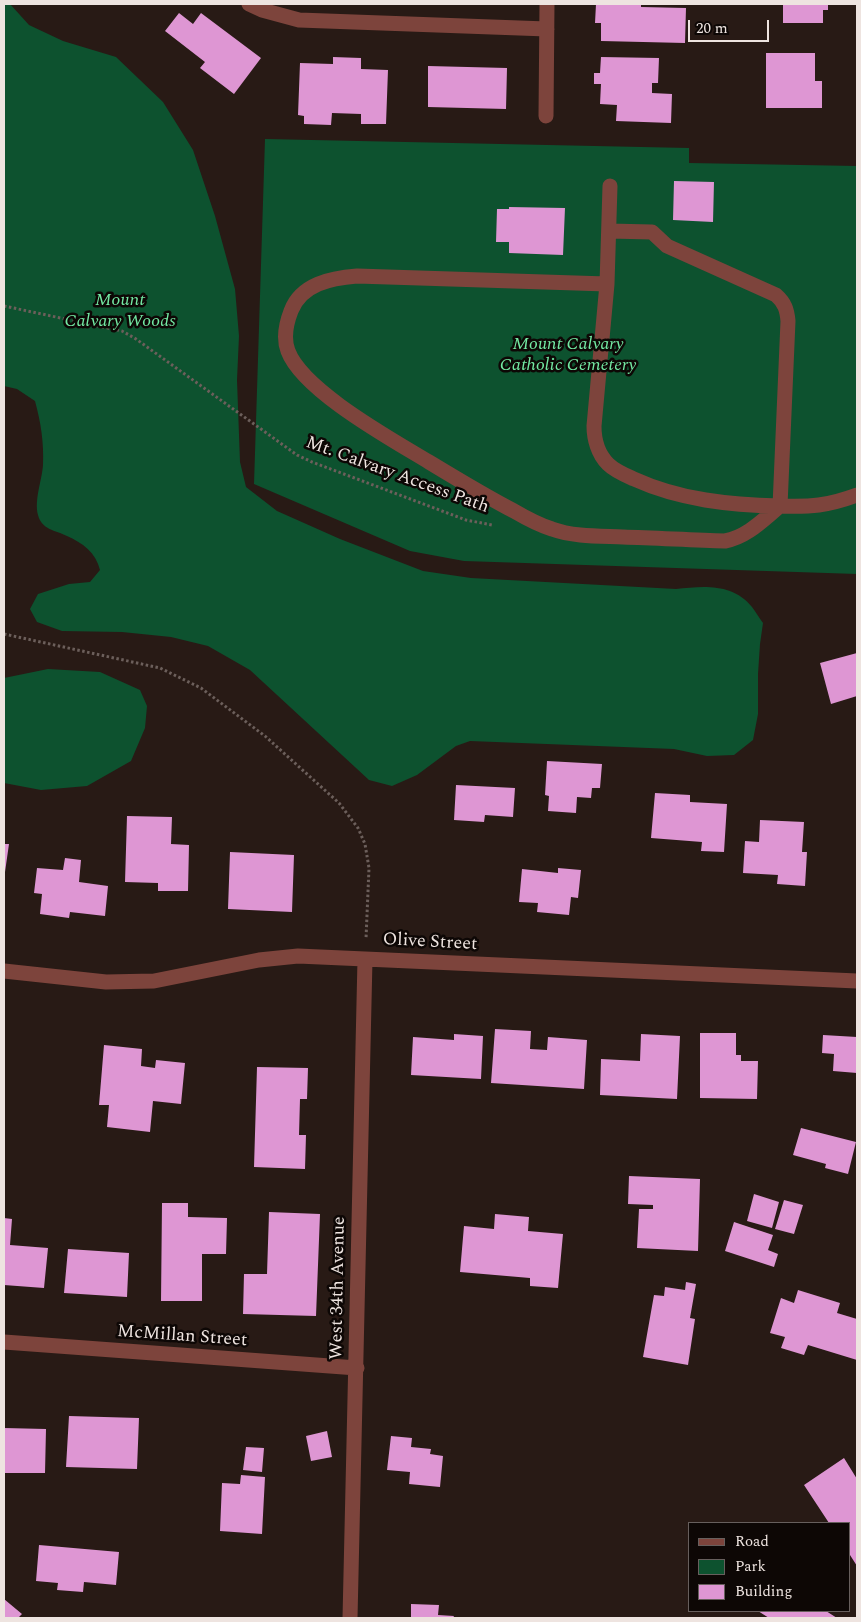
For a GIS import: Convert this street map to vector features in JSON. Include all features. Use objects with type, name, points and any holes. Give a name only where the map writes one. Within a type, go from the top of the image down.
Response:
[{"type":"street","points":[[249,4],[262,10],[300,20],[547,29]]},
{"type":"street","points":[[546,116],[547,4]]},
{"type":"street","points":[[610,186],[607,284],[594,426],[594,436],[602,456],[614,469],[626,476],[669,492],[704,500],[732,504],[811,507],[823,506],[857,495]]},
{"type":"street","points":[[607,284],[341,277],[323,282],[305,291],[294,303],[288,319],[285,339],[288,352],[296,365],[308,378],[328,396],[362,421],[486,497],[552,529],[590,536],[725,541],[736,539],[748,532],[780,506],[788,321],[786,307],[776,295],[667,246],[652,232],[609,231]]},
{"type":"street","name":"Olive Street","points":[[4,971],[106,982],[154,981],[279,957],[298,956],[857,980]]},
{"type":"street","name":"West 34th Avenue","points":[[350,1618],[365,959]]},
{"type":"street","name":"McMillan Street","points":[[4,1342],[357,1368]]},
{"type":"path","name":"Mt. Calvary Access Path","points":[[4,306],[122,331],[136,339],[297,455],[466,520],[500,526]]},
{"type":"path","points":[[4,634],[160,668],[201,688],[265,736],[340,803],[358,828],[365,844],[369,868],[365,959]]},
{"type":"green space","name":"Mount Calvary Woods","points":[[4,4],[10,4],[29,25],[63,41],[116,57],[163,102],[193,150],[215,216],[235,289],[239,336],[237,380],[240,462],[246,487],[277,511],[340,539],[423,571],[471,578],[676,589],[707,587],[727,590],[736,594],[752,607],[763,623],[758,674],[758,714],[753,740],[734,755],[707,756],[674,749],[470,741],[456,746],[417,775],[392,786],[369,780],[250,670],[208,646],[171,637],[122,632],[62,631],[37,622],[30,609],[38,594],[69,584],[90,582],[100,570],[95,558],[83,545],[49,529],[40,520],[37,503],[43,465],[43,449],[35,401],[17,389],[4,386]]},
{"type":"green space","name":"Mount Calvary Catholic Cemetery","points":[[265,139],[689,148],[689,163],[857,166],[857,574],[464,561],[410,551],[254,484]]},
{"type":"green space","points":[[48,669],[100,672],[140,690],[147,706],[145,728],[131,761],[87,786],[41,790],[4,783],[4,678]]},
{"type":"building","points":[[596,4],[641,4],[641,7],[686,8],[685,43],[601,41],[601,23],[595,23]]},
{"type":"building","points":[[783,4],[828,4],[828,10],[823,10],[823,23],[783,23]]},
{"type":"building","points":[[179,13],[193,24],[201,13],[261,58],[234,94],[200,68],[205,62],[165,31]]},
{"type":"building","points":[[766,53],[815,53],[815,81],[822,81],[822,108],[766,108]]},
{"type":"building","points":[[333,57],[361,58],[361,69],[388,70],[386,124],[361,124],[361,114],[332,113],[331,125],[304,124],[304,116],[298,115],[300,63],[333,64]]},
{"type":"building","points":[[601,57],[659,58],[658,83],[652,83],[652,93],[672,94],[671,123],[616,121],[617,105],[600,104],[601,84],[594,84],[594,73],[600,73]]},
{"type":"building","points":[[428,66],[507,68],[506,109],[428,107]]},
{"type":"building","points":[[674,181],[714,182],[713,222],[673,220]]},
{"type":"building","points":[[509,207],[565,208],[563,255],[509,253],[509,242],[496,242],[497,209],[509,209]]},
{"type":"building","points":[[857,653],[857,696],[831,704],[820,663]]},
{"type":"building","points":[[547,761],[602,764],[600,788],[592,788],[591,798],[577,797],[576,813],[548,811],[549,796],[545,795]]},
{"type":"building","points":[[456,785],[515,788],[513,817],[485,815],[484,822],[454,820]]},
{"type":"building","points":[[655,793],[690,795],[690,802],[727,804],[724,852],[701,851],[702,842],[651,838]]},
{"type":"building","points":[[127,816],[172,817],[171,844],[189,845],[188,891],[158,891],[158,883],[125,882]]},
{"type":"building","points":[[760,820],[804,822],[802,852],[807,852],[805,886],[777,884],[778,875],[743,873],[745,841],[759,842]]},
{"type":"building","points":[[4,844],[9,844],[5,872],[4,872]]},
{"type":"building","points":[[230,852],[294,855],[292,912],[228,909]]},
{"type":"building","points":[[65,858],[81,860],[79,882],[108,886],[105,916],[70,912],[69,918],[40,914],[42,894],[34,893],[37,868],[63,870]]},
{"type":"building","points":[[558,868],[581,870],[578,898],[571,897],[569,915],[537,912],[538,903],[519,902],[522,869],[558,873]]},
{"type":"building","points":[[495,1029],[531,1031],[530,1049],[547,1050],[548,1037],[587,1040],[584,1089],[491,1083]]},
{"type":"building","points":[[700,1033],[736,1033],[736,1055],[741,1055],[741,1061],[758,1061],[757,1099],[700,1098]]},
{"type":"building","points":[[454,1034],[483,1036],[481,1079],[411,1075],[413,1037],[454,1040]]},
{"type":"building","points":[[641,1034],[680,1036],[677,1099],[600,1095],[601,1059],[640,1061]]},
{"type":"building","points":[[823,1035],[857,1037],[857,1073],[833,1071],[834,1054],[822,1053]]},
{"type":"building","points":[[104,1045],[142,1049],[141,1066],[155,1068],[156,1060],[185,1063],[181,1104],[153,1101],[150,1132],[107,1127],[109,1105],[99,1105]]},
{"type":"building","points":[[257,1067],[308,1068],[307,1099],[300,1099],[299,1135],[306,1135],[305,1169],[254,1167]]},
{"type":"building","points":[[801,1128],[856,1142],[848,1174],[825,1168],[826,1164],[793,1155]]},
{"type":"building","points":[[629,1176],[700,1179],[698,1251],[637,1248],[639,1209],[653,1209],[653,1205],[628,1204]]},
{"type":"building","points":[[754,1194],[779,1202],[772,1228],[747,1221]]},
{"type":"building","points":[[784,1200],[803,1205],[794,1234],[775,1229]]},
{"type":"building","points":[[162,1203],[188,1203],[188,1217],[227,1218],[226,1254],[202,1254],[202,1301],[161,1301]]},
{"type":"building","points":[[269,1212],[320,1214],[316,1316],[243,1314],[244,1274],[267,1274]]},
{"type":"building","points":[[495,1214],[529,1217],[528,1231],[563,1234],[558,1288],[530,1286],[530,1278],[460,1272],[464,1226],[494,1229]]},
{"type":"building","points":[[4,1218],[12,1219],[10,1245],[48,1248],[44,1288],[4,1285]]},
{"type":"building","points":[[734,1222],[773,1235],[768,1250],[778,1254],[774,1267],[725,1251]]},
{"type":"building","points":[[68,1249],[129,1253],[127,1297],[64,1293]]},
{"type":"building","points":[[686,1282],[696,1284],[690,1318],[695,1319],[688,1365],[643,1357],[654,1295],[664,1296],[665,1287],[685,1290]]},
{"type":"building","points":[[798,1290],[840,1303],[837,1313],[857,1319],[857,1360],[808,1345],[804,1355],[781,1348],[785,1337],[770,1333],[781,1298],[794,1303]]},
{"type":"building","points":[[69,1416],[139,1418],[137,1469],[66,1467]]},
{"type":"building","points":[[4,1428],[46,1429],[45,1473],[4,1473]]},
{"type":"building","points":[[327,1431],[332,1457],[311,1461],[306,1436]]},
{"type":"building","points":[[391,1436],[412,1438],[411,1447],[431,1449],[430,1454],[443,1456],[440,1487],[409,1484],[410,1472],[387,1470]]},
{"type":"building","points":[[246,1447],[264,1448],[262,1472],[243,1470]]},
{"type":"building","points":[[844,1458],[857,1479],[857,1566],[851,1557],[851,1522],[828,1522],[804,1485]]},
{"type":"building","points":[[241,1475],[265,1477],[262,1534],[220,1531],[222,1483],[240,1484]]},
{"type":"building","points":[[39,1545],[119,1552],[116,1585],[84,1582],[83,1592],[57,1590],[58,1583],[36,1581]]},
{"type":"building","points":[[4,1599],[22,1614],[18,1618],[4,1618]]},
{"type":"building","points":[[411,1604],[439,1605],[438,1615],[454,1616],[453,1618],[411,1618]]},
{"type":"building","points":[[760,1612],[828,1612],[837,1618],[769,1618]]}]
